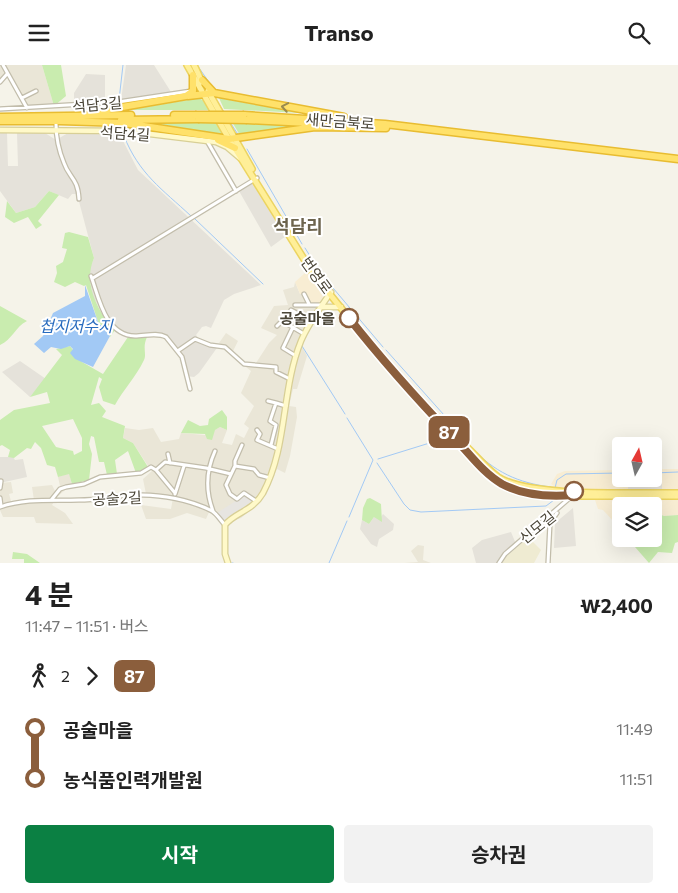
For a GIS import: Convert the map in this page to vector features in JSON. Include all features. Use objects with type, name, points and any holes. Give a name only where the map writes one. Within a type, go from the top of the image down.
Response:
[{"type":"highway","points":[[186,96],[193,91],[193,75]]},
{"type":"highway","points":[[202,80],[209,94]]},
{"type":"highway","points":[[35,117],[108,111],[186,96],[209,94],[385,126]]},
{"type":"highway","name":"새만금북로","points":[[0,117],[245,118],[385,126],[678,159]]},
{"type":"highway","name":"새만금북로","points":[[0,121],[57,125],[196,117]]},
{"type":"highway","points":[[57,125],[124,123],[210,139],[238,147],[242,139]]},
{"type":"highway","points":[[210,139],[242,139],[315,127],[385,126]]},
{"type":"highway","name":"새만금북로","points":[[385,126],[678,163]]},
{"type":"main road","name":"번영로","points":[[188,65],[193,75],[209,94],[232,139],[310,268],[378,354],[482,468],[500,483],[517,490],[561,496],[574,493]]},
{"type":"main road","points":[[194,65],[202,80]]},
{"type":"main road","name":"번영로","points":[[238,147],[243,161],[256,179]]},
{"type":"main road","name":"번영로","points":[[330,293],[461,440],[498,477],[530,487],[574,493],[678,495]]},
{"type":"street","points":[[3,65],[27,108]]},
{"type":"street","points":[[0,82],[7,74]]},
{"type":"street","points":[[22,98],[36,91]]},
{"type":"street","name":"석담3길","points":[[0,109],[56,109],[193,91]]},
{"type":"street","points":[[57,125],[64,165],[79,189],[79,199]]},
{"type":"street","name":"석담4길","points":[[0,131],[57,125],[210,139],[223,144],[243,161]]},
{"type":"street","points":[[210,139],[236,191]]},
{"type":"street","points":[[190,389],[179,351],[163,335],[135,336],[119,332],[111,323],[97,299],[92,277],[256,179]]},
{"type":"street","points":[[228,563],[225,546],[225,525],[257,502],[270,478],[278,449],[296,356],[304,334],[330,293]]},
{"type":"street","points":[[304,294],[309,304]]},
{"type":"street","points":[[295,305],[309,304],[341,307]]},
{"type":"street","points":[[291,310],[312,321]]},
{"type":"street","points":[[277,326],[282,321],[304,334]]},
{"type":"street","points":[[293,327],[284,348],[296,356]]},
{"type":"street","points":[[179,351],[195,339],[210,345],[225,347],[244,365],[273,366],[276,372],[291,379]]},
{"type":"street","points":[[268,401],[287,406]]},
{"type":"street","points":[[271,445],[276,425],[270,421],[276,403]]},
{"type":"street","points":[[257,430],[260,433],[258,440],[278,449]]},
{"type":"street","points":[[242,445],[226,485],[230,494],[237,499],[244,493],[257,502]]},
{"type":"street","points":[[213,512],[206,491],[209,470],[215,451]]},
{"type":"street","points":[[168,454],[170,463]]},
{"type":"street","points":[[156,470],[165,462],[231,474]]},
{"type":"street","points":[[175,499],[175,493],[184,466]]},
{"type":"street","points":[[235,466],[254,469],[259,475],[270,478]]},
{"type":"street","points":[[52,499],[60,489],[84,484],[100,477],[141,473],[151,467],[156,470],[175,493]]},
{"type":"street","points":[[0,481],[0,488]]},
{"type":"street","name":"신모길","points":[[499,563],[505,554],[561,508],[574,493]]},
{"type":"street","name":"공술2길","points":[[0,498],[1,507],[22,502],[46,502],[52,499],[78,500],[138,495],[175,499],[213,512],[225,525]]},
{"type":"street","points":[[548,563],[550,523],[561,508]]},
{"type":"shaded area","points":[[0,65],[42,65],[54,106],[28,108],[7,76],[0,84]]},
{"type":"shaded area","points":[[126,65],[154,65],[171,92],[121,100]]},
{"type":"shaded area","points":[[86,74],[105,75],[105,102],[74,104],[74,93]]},
{"type":"shaded area","points":[[0,133],[7,133],[8,166],[18,166],[17,133],[45,133],[56,140],[68,133],[120,135],[138,170],[261,285],[234,294],[224,300],[211,328],[202,327],[196,335],[201,341],[219,345],[199,373],[194,377],[186,376],[178,352],[163,336],[129,334],[115,330],[106,320],[92,295],[89,270],[94,258],[77,194],[72,194],[68,199],[49,191],[35,207],[16,213],[0,191]]},
{"type":"shaded area","points":[[253,183],[286,236],[271,247],[239,191]]},
{"type":"shaded area","points":[[306,272],[321,291],[323,298],[320,303],[309,303],[306,294],[300,294],[295,282]]},
{"type":"shaded area","points":[[295,282],[300,294],[306,293],[309,303],[320,303],[320,307],[301,345],[307,356],[297,389],[293,389],[289,406],[296,407],[297,417],[285,473],[277,469],[259,503],[241,518],[225,524],[209,512],[206,519],[187,513],[170,519],[146,519],[141,505],[171,509],[173,498],[146,494],[143,479],[153,470],[150,469],[133,443],[123,438],[125,428],[139,430],[153,428],[161,442],[179,439],[181,433],[205,435],[220,427],[227,430],[222,443],[232,445],[236,434],[244,438],[249,428],[244,424],[254,406],[241,393],[251,371],[246,367],[249,364],[256,363],[269,343],[277,335],[261,328],[274,306],[288,305],[283,290],[294,287]]},
{"type":"shaded area","points":[[226,333],[238,341],[233,351],[219,343]]},
{"type":"shaded area","points":[[20,361],[46,379],[30,397],[2,372]]},
{"type":"shaded area","points":[[0,457],[13,457],[15,460],[23,459],[27,477],[0,483]]},
{"type":"shaded area","points":[[662,469],[678,469],[678,492],[662,492]]},
{"type":"shaded area","points":[[612,470],[612,487],[628,487],[628,490],[557,488],[551,484],[557,474],[565,471]]},
{"type":"shaded area","points":[[69,473],[72,484],[57,497],[52,505],[65,513],[73,524],[36,523],[34,517],[3,517],[0,510],[0,483],[11,482],[13,493],[9,494],[11,501],[34,500],[32,487],[52,485],[55,491],[60,486],[58,477]]},
{"type":"shaded area","points":[[628,487],[662,487],[662,492],[628,490]]},
{"type":"shaded area","points":[[245,495],[255,502],[225,523],[217,513]]},
{"type":"shaded area","points":[[594,497],[612,497],[612,520],[603,510],[598,509]]},
{"type":"shaded area","points":[[662,499],[678,500],[678,515],[662,515]]},
{"type":"shaded area","points":[[573,508],[576,546],[554,548],[555,523]]},
{"type":"shaded area","points":[[383,514],[394,524],[393,530],[379,539],[377,547],[371,544],[360,529],[362,520],[369,524],[374,517],[381,517]]},
{"type":"shaded area","points":[[511,532],[516,544],[499,563],[476,563],[472,548],[482,540]]},
{"type":"shaded area","points":[[526,535],[541,550],[534,563],[499,563],[507,551]]},
{"type":"shaded area","points":[[418,545],[424,546],[423,560],[431,563],[404,563],[418,562],[411,551]]},
{"type":"green space","points":[[42,65],[61,65],[66,96],[54,106]]},
{"type":"green space","points":[[199,98],[206,102],[210,110],[128,110]]},
{"type":"green space","points":[[219,98],[301,113],[224,109]]},
{"type":"green space","points":[[133,121],[217,122],[225,137]]},
{"type":"green space","points":[[232,122],[307,125],[241,137]]},
{"type":"green space","points":[[49,191],[59,195],[38,221],[42,225],[36,229],[28,217],[14,223],[5,217],[7,201],[16,213],[35,207]]},
{"type":"green space","points":[[69,232],[88,237],[94,258],[91,267],[91,287],[103,314],[115,330],[110,337],[98,322],[86,285],[75,282],[65,287],[54,282],[57,273],[56,266],[63,262],[67,249],[62,248],[65,233]]},
{"type":"green space","points":[[0,306],[27,321],[8,340],[0,345]]},
{"type":"green space","points":[[128,337],[147,337],[144,360],[115,405],[103,401],[99,387],[102,379],[99,377],[91,405],[99,403],[106,411],[102,417],[125,426],[123,438],[133,443],[148,467],[136,473],[128,451],[115,460],[117,474],[107,475],[104,462],[99,462],[94,437],[91,436],[89,444],[92,454],[89,480],[72,484],[69,474],[58,477],[55,467],[47,465],[41,448],[35,442],[31,449],[27,448],[14,458],[8,457],[10,450],[2,445],[0,446],[0,420],[14,410],[50,403],[47,392],[30,397],[62,355],[56,349],[70,346],[82,362],[103,374]],"holes":[[[73,419],[82,438],[82,451],[74,455],[73,451],[56,447],[42,426]]]},
{"type":"green space","points":[[222,410],[227,417],[227,430],[220,427],[215,430],[212,440],[207,439],[205,434],[181,433],[188,420],[200,426],[208,425],[209,419]]},
{"type":"green space","points":[[370,498],[381,504],[382,522],[374,517],[369,524],[362,520],[363,508],[367,499]]},
{"type":"green space","points":[[662,515],[678,515],[678,542],[675,543],[672,553],[658,552],[649,563],[635,547],[662,547]]},
{"type":"green space","points":[[13,552],[27,554],[40,563],[24,563],[24,559],[12,559]]},
{"type":"water","name":"첩지저수지","points":[[85,285],[98,322],[110,336],[93,367],[75,359],[70,353],[73,349],[70,346],[61,349],[51,347],[44,353],[34,344],[43,336],[53,313],[85,296]]},
{"type":"waterway","points":[[119,100],[123,65]]},
{"type":"waterway","points":[[197,65],[211,85]]},
{"type":"waterway","points":[[217,101],[224,112]]},
{"type":"waterway","points":[[230,122],[239,136]]},
{"type":"waterway","points":[[124,136],[144,171],[191,216]]},
{"type":"waterway","points":[[247,149],[302,244]]},
{"type":"waterway","points":[[195,219],[263,284]]},
{"type":"waterway","points":[[305,248],[322,275],[383,347]]},
{"type":"waterway","points":[[302,346],[345,414]]},
{"type":"waterway","points":[[386,350],[469,443]]},
{"type":"waterway","points":[[347,418],[373,460],[349,517]]},
{"type":"waterway","points":[[378,459],[449,437]]},
{"type":"waterway","points":[[471,447],[480,456],[507,475],[528,483],[551,487]]},
{"type":"waterway","points":[[377,463],[410,510],[421,512],[546,506],[554,500]]},
{"type":"waterway","points":[[662,473],[678,472]]},
{"type":"waterway","points":[[555,488],[557,480],[566,474],[612,473]]},
{"type":"waterway","points":[[329,563],[347,521]]},
{"type":"bus line","name":"87","points":[[349,318],[378,354],[450,434],[482,468],[500,483],[517,490],[533,493],[561,496],[573,495],[574,491]]},
{"type":"place","name":"공술마을","points":[[349,318]]},
{"type":"district","name":"석담리","points":[[298,226]]}]
